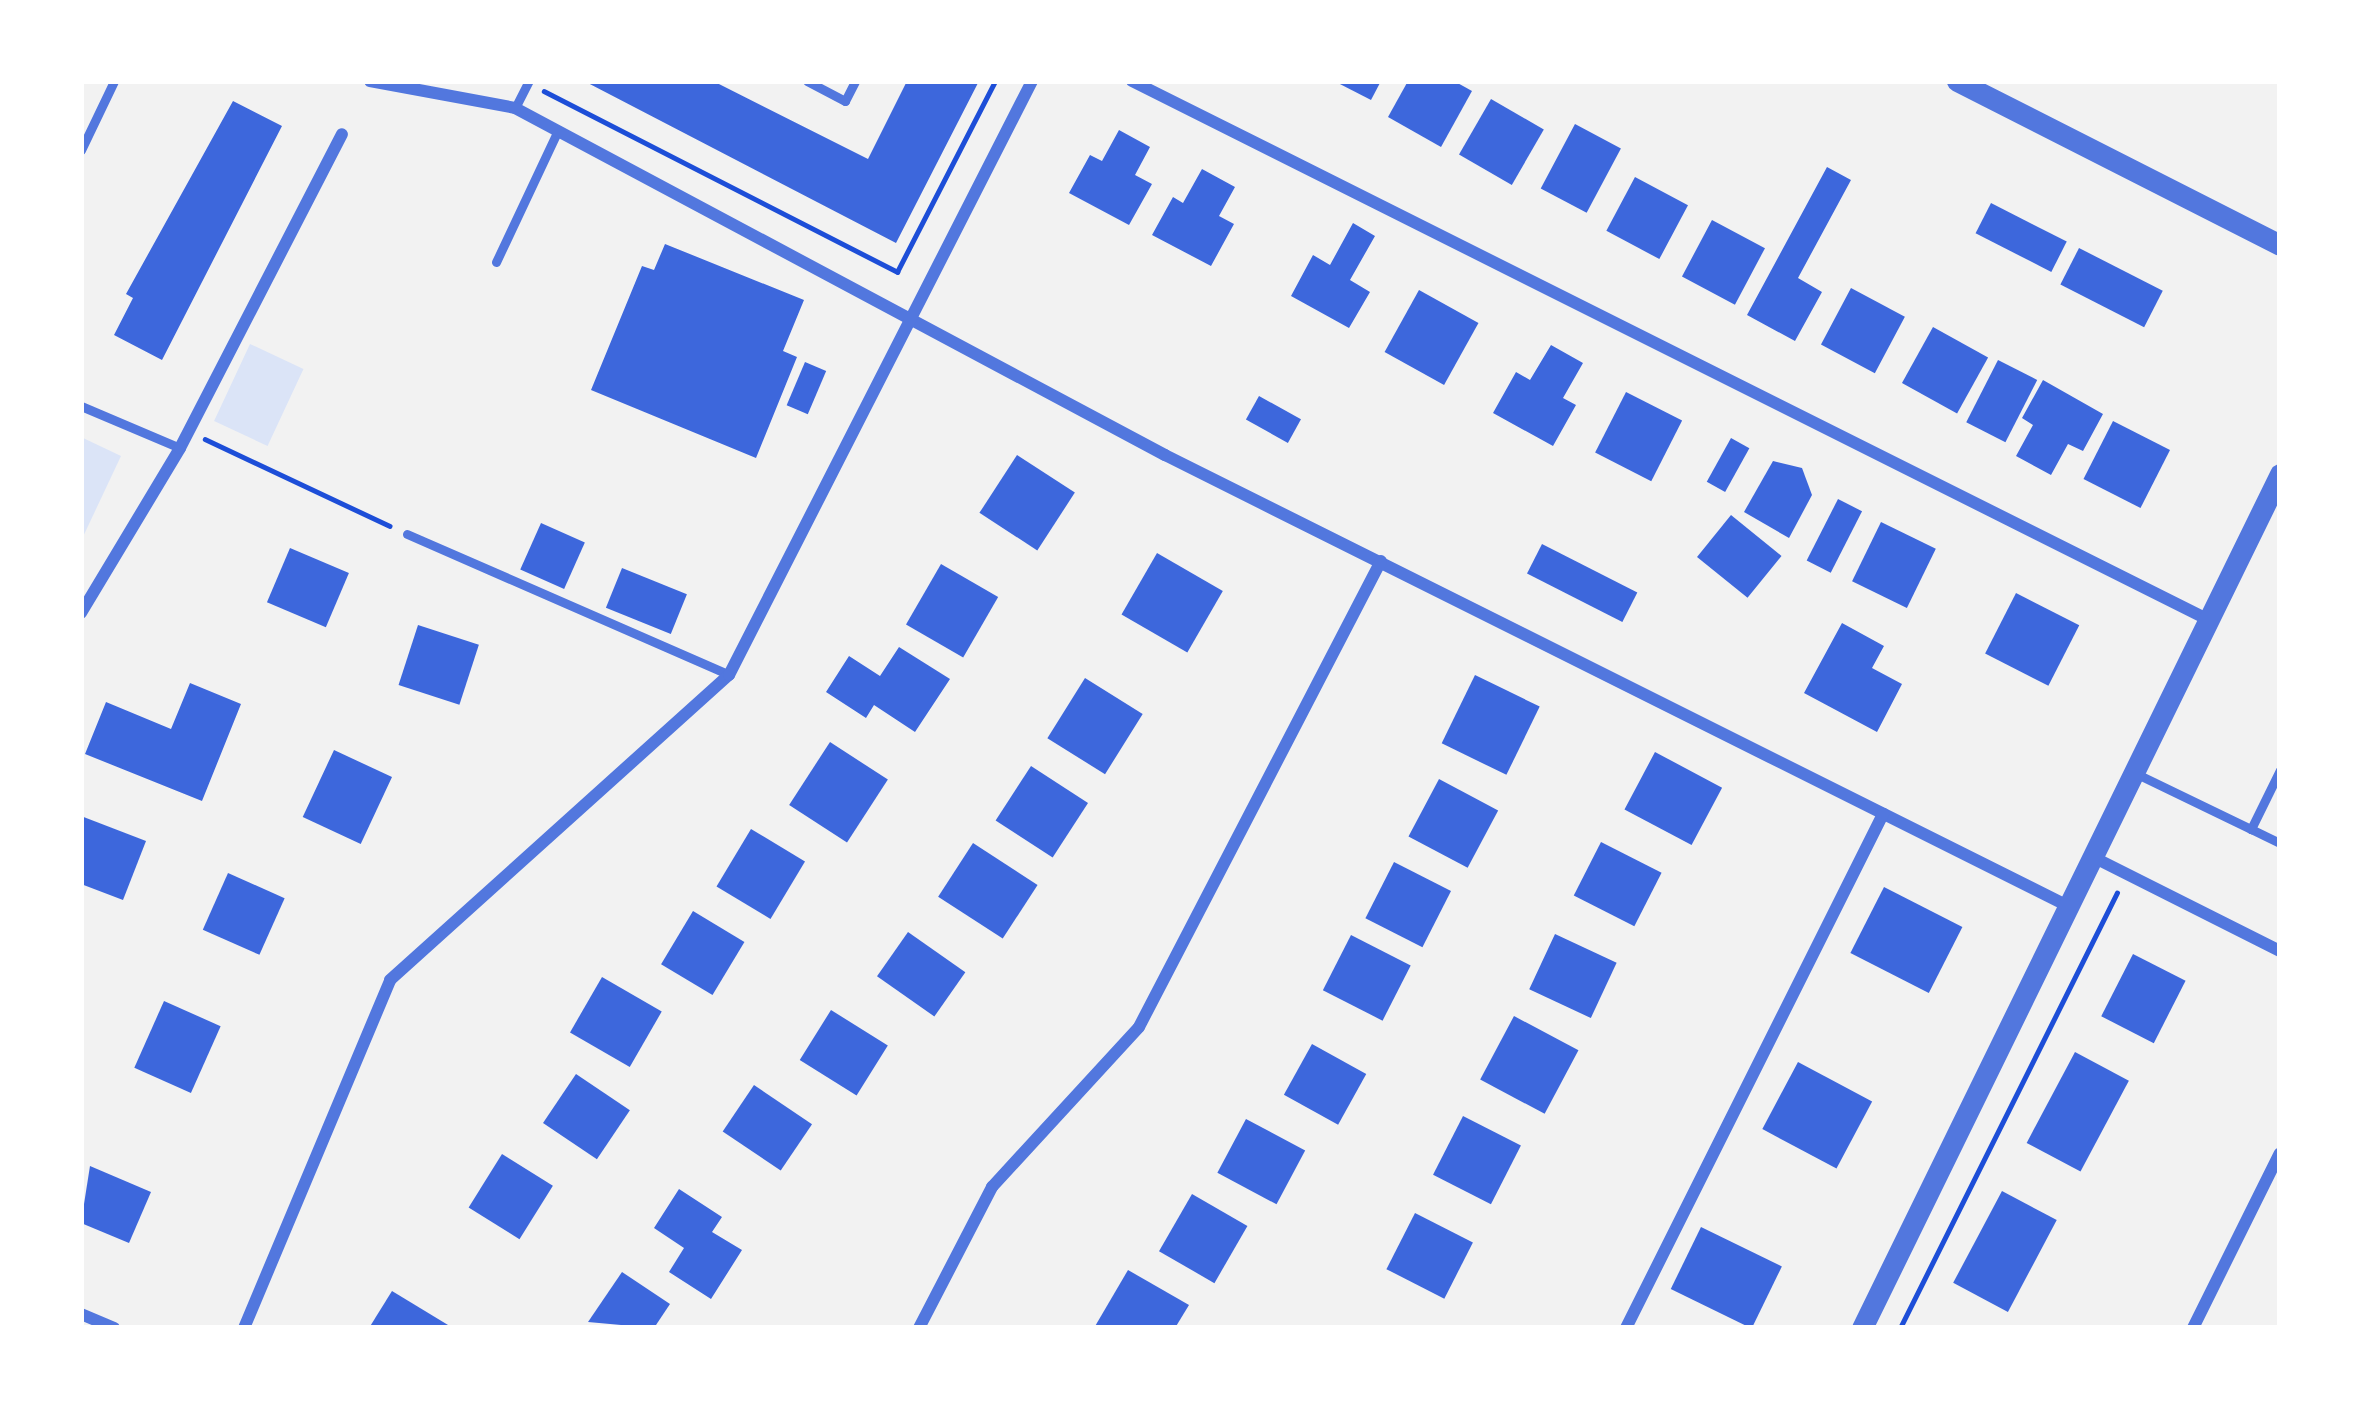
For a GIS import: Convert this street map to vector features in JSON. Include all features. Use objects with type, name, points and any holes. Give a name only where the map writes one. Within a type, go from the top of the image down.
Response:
[{"type":"street","points":[[370,81],[515,108],[1381,561],[2068,906]]},
{"type":"street","points":[[244,1328],[390,980],[729,675],[916,321],[1032,81]]},
{"type":"street","points":[[1132,81],[2209,620]]},
{"type":"street","points":[[1957,81],[2280,245]]},
{"type":"street","points":[[81,613],[180,448],[342,134]]},
{"type":"street","points":[[1862,1328],[2280,474]]},
{"type":"street","points":[[919,1328],[992,1187],[1139,1027],[1381,561]]},
{"type":"street","points":[[1626,1328],[1883,814]]},
{"type":"street","points":[[2092,856],[2280,951]]},
{"type":"street","points":[[2193,1328],[2280,1153]]},
{"type":"street","points":[[81,1314],[114,1328]]},
{"type":"lane","points":[[81,150],[114,81]]},
{"type":"lane","points":[[807,81],[844,101],[855,81]]},
{"type":"lane","points":[[515,108],[529,82]]},
{"type":"lane","points":[[496,262],[558,130]]},
{"type":"lane","points":[[81,406],[180,448]]},
{"type":"lane","points":[[407,534],[729,675]]},
{"type":"lane","points":[[2251,829],[2280,770]]},
{"type":"lane","points":[[2134,772],[2280,843]]},
{"type":"path","points":[[529,82],[897,272],[995,81]]},
{"type":"path","points":[[189,431],[407,534]]},
{"type":"path","points":[[1900,1328],[2127,874]]},
{"type":"shaded area","points":[[250,344],[303,369],[268,446],[214,421]]},
{"type":"shaded area","points":[[81,437],[121,456],[81,541]]},
{"type":"building","points":[[584,81],[713,81],[868,159],[907,81],[979,81],[896,243]]},
{"type":"building","points":[[1334,81],[1381,81],[1371,100]]},
{"type":"building","points":[[1408,81],[1454,81],[1472,91],[1441,147],[1388,117]]},
{"type":"building","points":[[1491,99],[1544,130],[1512,185],[1459,154]]},
{"type":"building","points":[[233,101],[282,126],[162,360],[114,335],[133,298],[126,294]]},
{"type":"building","points":[[1575,124],[1621,148],[1587,213],[1541,188]]},
{"type":"building","points":[[1119,130],[1150,147],[1135,175],[1152,184],[1129,225],[1069,193],[1090,155],[1102,161]]},
{"type":"building","points":[[1827,167],[1851,180],[1798,278],[1822,292],[1795,341],[1747,315]]},
{"type":"building","points":[[1202,169],[1235,187],[1219,216],[1234,224],[1211,266],[1152,235],[1173,197],[1183,203]]},
{"type":"building","points":[[1635,177],[1688,205],[1659,259],[1606,231]]},
{"type":"building","points":[[1991,203],[2067,242],[2051,272],[1976,233]]},
{"type":"building","points":[[1712,220],[1765,248],[1735,305],[1682,277]]},
{"type":"building","points":[[1353,223],[1375,236],[1350,280],[1370,292],[1349,328],[1291,296],[1313,255],[1330,265]]},
{"type":"building","points":[[665,244],[804,300],[783,351],[797,357],[756,458],[591,390],[642,266],[654,270]]},
{"type":"building","points":[[2079,248],[2163,291],[2144,327],[2060,285]]},
{"type":"building","points":[[1851,288],[1905,317],[1875,373],[1821,345]]},
{"type":"building","points":[[1419,290],[1478,323],[1444,385],[1385,352]]},
{"type":"building","points":[[1933,327],[1988,358],[1957,414],[1902,383]]},
{"type":"building","points":[[1551,345],[1583,363],[1563,398],[1576,405],[1553,446],[1493,413],[1516,372],[1530,380]]},
{"type":"building","points":[[1998,360],[2037,380],[2005,442],[1966,422]]},
{"type":"building","points":[[805,362],[826,371],[808,414],[787,405]]},
{"type":"building","points":[[2043,380],[2103,414],[2083,451],[2068,444],[2051,475],[2016,456],[2033,425],[2022,418]]},
{"type":"building","points":[[1626,392],[1682,421],[1651,481],[1595,453]]},
{"type":"building","points":[[1259,396],[1301,419],[1288,443],[1246,420]]},
{"type":"building","points":[[2113,421],[2170,450],[2141,508],[2083,479]]},
{"type":"building","points":[[1731,438],[1749,448],[1725,492],[1707,482]]},
{"type":"building","points":[[1017,455],[1075,493],[1037,550],[979,513]]},
{"type":"building","points":[[1773,461],[1802,468],[1812,495],[1789,538],[1744,512]]},
{"type":"building","points":[[1838,499],[1862,511],[1831,573],[1807,560]]},
{"type":"building","points":[[1731,515],[1782,556],[1748,598],[1697,557]]},
{"type":"building","points":[[1881,522],[1936,549],[1907,608],[1852,581]]},
{"type":"building","points":[[541,523],[585,543],[564,589],[520,570]]},
{"type":"building","points":[[1542,544],[1637,593],[1622,622],[1527,573]]},
{"type":"building","points":[[290,548],[349,573],[326,627],[267,602]]},
{"type":"building","points":[[1157,553],[1223,591],[1187,652],[1122,614]]},
{"type":"building","points":[[941,564],[998,597],[963,658],[906,625]]},
{"type":"building","points":[[622,568],[687,594],[671,634],[606,608]]},
{"type":"building","points":[[2016,593],[2079,625],[2048,686],[1985,654]]},
{"type":"building","points":[[1842,623],[1884,646],[1872,668],[1902,684],[1877,732],[1804,693]]},
{"type":"building","points":[[418,625],[479,645],[459,705],[399,685]]},
{"type":"building","points":[[899,647],[950,679],[915,732],[874,705],[866,718],[826,692],[849,656],[880,676]]},
{"type":"building","points":[[1475,675],[1540,707],[1506,775],[1442,743]]},
{"type":"building","points":[[1085,678],[1143,714],[1105,774],[1047,738]]},
{"type":"building","points":[[190,683],[241,704],[202,801],[85,754],[106,702],[171,729]]},
{"type":"building","points":[[830,742],[888,780],[847,842],[789,805]]},
{"type":"building","points":[[334,750],[392,777],[361,844],[303,817]]},
{"type":"building","points":[[1655,752],[1722,788],[1692,845],[1624,809]]},
{"type":"building","points":[[1031,766],[1088,803],[1053,858],[996,821]]},
{"type":"building","points":[[1439,779],[1498,810],[1468,868],[1408,836]]},
{"type":"building","points":[[81,816],[146,841],[123,900],[81,884]]},
{"type":"building","points":[[751,829],[805,861],[770,919],[716,886]]},
{"type":"building","points":[[1601,842],[1662,873],[1634,926],[1574,895]]},
{"type":"building","points":[[973,843],[1038,885],[1003,939],[938,897]]},
{"type":"building","points":[[1394,862],[1451,891],[1422,947],[1365,918]]},
{"type":"building","points":[[228,873],[285,898],[259,955],[203,930]]},
{"type":"building","points":[[1884,887],[1962,927],[1929,993],[1850,953]]},
{"type":"building","points":[[693,911],[744,942],[712,995],[661,964]]},
{"type":"building","points":[[908,932],[965,972],[934,1016],[877,976]]},
{"type":"building","points":[[1555,934],[1617,963],[1591,1018],[1529,989]]},
{"type":"building","points":[[1351,935],[1411,965],[1383,1021],[1323,990]]},
{"type":"building","points":[[2133,954],[2186,981],[2154,1043],[2101,1016]]},
{"type":"building","points":[[602,977],[662,1012],[630,1067],[570,1032]]},
{"type":"building","points":[[164,1001],[221,1026],[191,1093],[134,1068]]},
{"type":"building","points":[[831,1010],[888,1046],[857,1096],[800,1060]]},
{"type":"building","points":[[1514,1016],[1578,1050],[1545,1114],[1480,1080]]},
{"type":"building","points":[[1312,1044],[1366,1074],[1338,1125],[1284,1095]]},
{"type":"building","points":[[2075,1052],[2129,1081],[2081,1172],[2027,1143]]},
{"type":"building","points":[[1798,1062],[1872,1101],[1836,1169],[1762,1129]]},
{"type":"building","points":[[576,1074],[630,1110],[597,1159],[543,1123]]},
{"type":"building","points":[[754,1085],[812,1124],[781,1171],[723,1131]]},
{"type":"building","points":[[1463,1116],[1521,1146],[1491,1204],[1433,1175]]},
{"type":"building","points":[[1246,1119],[1305,1150],[1277,1204],[1217,1173]]},
{"type":"building","points":[[502,1154],[553,1186],[519,1239],[469,1207]]},
{"type":"building","points":[[90,1166],[151,1192],[129,1243],[81,1223]]},
{"type":"building","points":[[679,1189],[722,1217],[712,1232],[742,1250],[711,1299],[669,1272],[684,1248],[654,1228]]},
{"type":"building","points":[[2002,1191],[2057,1220],[2008,1312],[1953,1283]]},
{"type":"building","points":[[1192,1194],[1247,1226],[1214,1283],[1159,1251]]},
{"type":"building","points":[[1415,1213],[1473,1243],[1444,1299],[1386,1269]]},
{"type":"building","points":[[1701,1227],[1782,1266],[1752,1328],[1671,1289]]},
{"type":"building","points":[[1128,1270],[1189,1305],[1175,1328],[1094,1328]]},
{"type":"building","points":[[622,1272],[670,1304],[654,1328],[588,1322]]},
{"type":"building","points":[[392,1291],[453,1328],[369,1328]]}]
